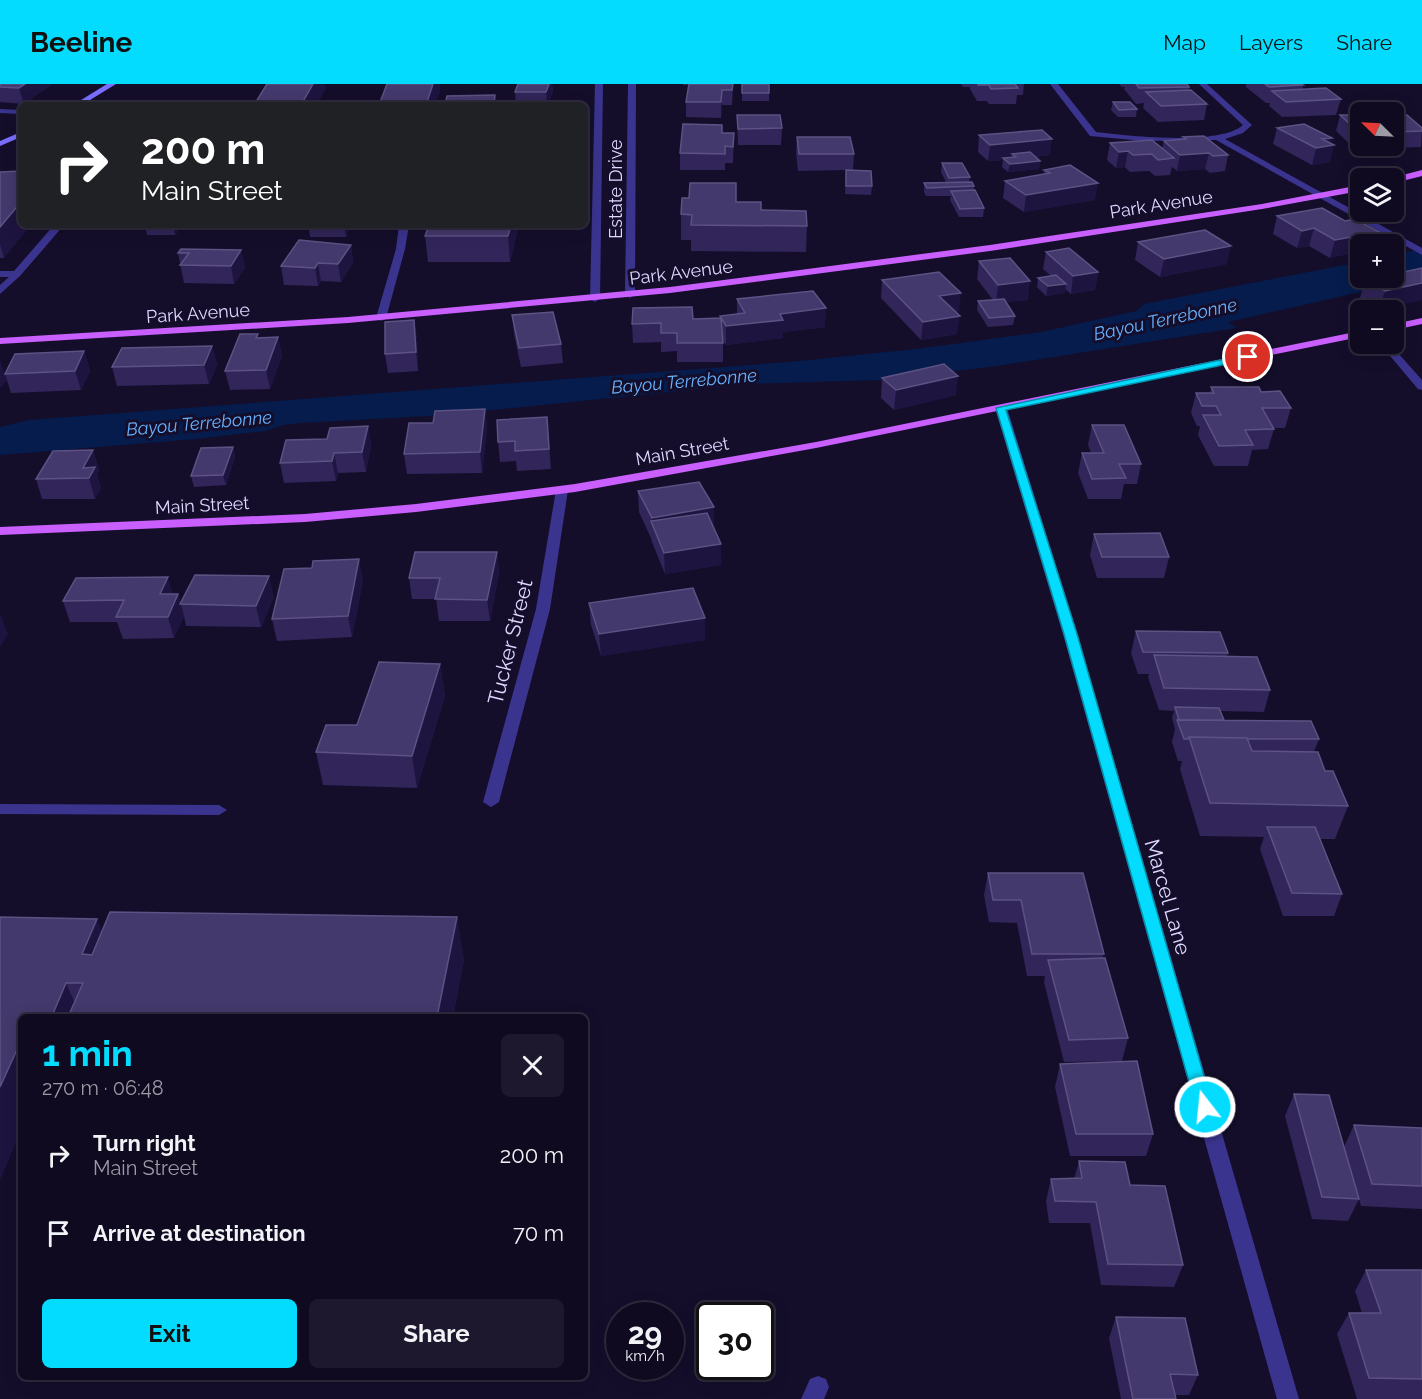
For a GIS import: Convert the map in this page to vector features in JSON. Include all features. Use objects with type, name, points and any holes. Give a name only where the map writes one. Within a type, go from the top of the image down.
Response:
[{"type":"main road","points":[[82,102],[112,84]]},
{"type":"main road","points":[[0,144],[18,135]]},
{"type":"main road","points":[[1404,178],[1422,173]]},
{"type":"main road","name":"Park Avenue","points":[[0,341],[381,318],[595,299],[967,253],[1176,217],[1322,197],[1350,190]]},
{"type":"main road","points":[[1404,325],[1422,321]]},
{"type":"main road","name":"Main Street","points":[[0,531],[305,518],[562,490],[816,445],[1350,336]]},
{"type":"street","name":"Estate Drive","points":[[595,299],[599,84]]},
{"type":"street","name":"Estate Drive","points":[[630,295],[632,84]]},
{"type":"street","points":[[1054,84],[1093,134],[1124,139],[1218,138],[1238,133],[1248,125],[1203,84]]},
{"type":"street","points":[[0,111],[18,112]]},
{"type":"street","points":[[1218,138],[1422,252]]},
{"type":"street","points":[[0,291],[56,228]]},
{"type":"street","points":[[381,318],[385,295],[402,246],[404,228]]},
{"type":"street","points":[[0,274],[17,274]]},
{"type":"street","points":[[1394,354],[1422,387]]},
{"type":"street","name":"Marcel Lane","points":[[1001,408],[1070,634],[1288,1399]]},
{"type":"street","name":"Tucker Street","points":[[491,802],[543,609],[562,490]]},
{"type":"street","points":[[0,808],[219,810]]},
{"type":"water","points":[[1422,249],[1422,278],[1404,282],[1404,253]]},
{"type":"water","name":"Bayou Terrebonne","points":[[1350,264],[1350,288],[1378,288],[1228,322],[1236,328],[990,367],[881,380],[747,384],[445,415],[302,423],[283,425],[265,431],[196,439],[0,455],[0,427],[29,420],[789,362],[916,349],[1041,332],[1136,311],[1144,304]]},
{"type":"building","points":[[0,84],[25,84],[19,88],[0,87]]},
{"type":"building","points":[[267,84],[313,84],[303,102],[256,102]]},
{"type":"building","points":[[387,84],[433,84],[427,102],[380,102]]},
{"type":"building","points":[[518,84],[549,84],[546,92],[515,92]]},
{"type":"building","points":[[689,84],[733,84],[732,90],[722,90],[721,102],[686,102]]},
{"type":"building","points":[[742,84],[769,84],[769,93],[742,93]]},
{"type":"building","points":[[978,84],[1015,84],[1018,88],[991,89],[989,85]]},
{"type":"building","points":[[1136,84],[1187,84],[1189,87],[1139,88]]},
{"type":"building","points":[[1265,84],[1301,84],[1303,85],[1269,87]]},
{"type":"building","points":[[1326,88],[1341,99],[1286,102],[1272,91]]},
{"type":"building","points":[[1191,90],[1207,104],[1161,106],[1146,92]]},
{"type":"building","points":[[495,95],[494,102],[446,102],[447,96]]},
{"type":"building","points":[[1113,102],[1130,102],[1137,109],[1119,110]]},
{"type":"building","points":[[737,115],[780,115],[782,128],[738,129]]},
{"type":"building","points":[[1340,115],[1350,115],[1350,124]]},
{"type":"building","points":[[1404,115],[1422,128],[1422,131],[1404,132]]},
{"type":"building","points":[[683,124],[722,125],[722,133],[734,133],[733,147],[725,146],[725,154],[680,153]]},
{"type":"building","points":[[1304,124],[1332,138],[1322,139],[1334,145],[1316,148],[1277,128]]},
{"type":"building","points":[[1042,130],[1052,139],[990,145],[979,135]]},
{"type":"building","points":[[1204,136],[1228,155],[1213,156],[1209,153],[1180,155],[1164,141],[1186,139],[1183,137]]},
{"type":"building","points":[[797,137],[850,137],[854,154],[799,154]]},
{"type":"building","points":[[1152,140],[1174,158],[1158,160],[1152,154],[1133,155],[1128,151],[1119,152],[1110,143]]},
{"type":"building","points":[[1030,152],[1040,161],[1010,164],[1003,158],[1016,157],[1012,154]]},
{"type":"building","points":[[942,163],[962,163],[970,177],[949,178]]},
{"type":"building","points":[[1070,165],[1098,183],[1026,195],[1005,181],[1050,173],[1044,170]]},
{"type":"building","points":[[846,170],[871,171],[872,186],[846,186]]},
{"type":"building","points":[[18,171],[18,206],[0,227],[0,172]]},
{"type":"building","points":[[972,182],[974,186],[927,188],[924,183]]},
{"type":"building","points":[[690,183],[736,183],[736,202],[761,202],[761,210],[806,211],[807,226],[691,225],[692,215],[681,214],[682,198],[689,198]]},
{"type":"building","points":[[975,190],[984,208],[960,209],[951,191]]},
{"type":"building","points":[[1322,208],[1345,221],[1361,222],[1379,232],[1350,234],[1350,237],[1335,240],[1314,228],[1302,231],[1277,216]]},
{"type":"building","points":[[428,228],[510,228],[508,236],[425,236]]},
{"type":"building","points":[[1205,230],[1231,246],[1164,259],[1138,242]]},
{"type":"building","points":[[299,240],[351,245],[338,264],[318,263],[315,268],[281,266]]},
{"type":"building","points":[[1069,248],[1098,272],[1073,276],[1046,252]]},
{"type":"building","points":[[181,249],[241,250],[231,266],[180,265],[189,253],[178,253]]},
{"type":"building","points":[[1010,258],[1030,281],[998,285],[979,261]]},
{"type":"building","points":[[1422,268],[1422,283],[1404,287],[1404,272]]},
{"type":"building","points":[[939,272],[961,293],[939,296],[960,316],[923,322],[882,280]]},
{"type":"building","points":[[1056,275],[1066,284],[1048,286],[1038,278]]},
{"type":"building","points":[[1380,288],[1399,288],[1385,291]]},
{"type":"building","points":[[813,291],[826,308],[780,314],[783,320],[726,326],[720,316],[745,313],[737,299]]},
{"type":"building","points":[[1004,299],[1015,316],[989,318],[978,301]]},
{"type":"building","points":[[692,307],[693,319],[721,318],[723,343],[677,343],[677,333],[661,333],[661,323],[632,324],[633,308]]},
{"type":"building","points":[[553,312],[561,344],[519,348],[512,315]]},
{"type":"building","points":[[414,320],[416,352],[385,354],[385,322]]},
{"type":"building","points":[[240,334],[258,334],[256,338],[278,337],[266,370],[225,371]]},
{"type":"building","points":[[212,346],[204,365],[112,367],[122,348]]},
{"type":"building","points":[[84,351],[75,371],[5,374],[15,354]]},
{"type":"building","points":[[944,364],[958,376],[896,390],[882,378]]},
{"type":"building","points":[[1211,387],[1259,387],[1261,392],[1280,391],[1291,408],[1262,408],[1274,429],[1245,430],[1253,445],[1219,446],[1203,415],[1221,415],[1216,406],[1202,406],[1196,393],[1214,393]]},
{"type":"building","points":[[485,409],[480,452],[404,454],[409,423],[433,423],[435,411]]},
{"type":"building","points":[[547,417],[549,449],[515,451],[515,441],[498,442],[497,420]]},
{"type":"building","points":[[1092,425],[1124,425],[1141,464],[1119,464],[1126,478],[1092,479],[1082,453],[1104,453]]},
{"type":"building","points":[[368,426],[362,452],[334,453],[332,461],[280,463],[286,440],[327,439],[330,428]]},
{"type":"building","points":[[233,447],[223,475],[191,476],[201,448]]},
{"type":"building","points":[[93,450],[83,468],[95,467],[89,478],[36,479],[53,451]]},
{"type":"building","points":[[699,482],[714,507],[652,518],[638,491]]},
{"type":"building","points":[[707,513],[721,544],[664,553],[651,521]]},
{"type":"building","points":[[1160,533],[1169,557],[1102,557],[1094,534]]},
{"type":"building","points":[[415,552],[497,552],[487,600],[435,599],[440,578],[409,578]]},
{"type":"building","points":[[359,559],[348,616],[272,619],[284,569],[312,568],[313,561]]},
{"type":"building","points":[[195,575],[269,576],[256,606],[180,604]]},
{"type":"building","points":[[168,577],[160,594],[178,594],[168,617],[116,617],[124,600],[63,601],[76,578]]},
{"type":"building","points":[[693,588],[705,618],[599,634],[589,603]]},
{"type":"building","points":[[1136,631],[1220,632],[1228,653],[1143,652]]},
{"type":"building","points":[[1154,655],[1257,657],[1270,690],[1164,688]]},
{"type":"building","points":[[379,662],[440,664],[412,756],[316,752],[326,725],[357,725]]},
{"type":"building","points":[[1175,707],[1219,708],[1224,720],[1179,720]]},
{"type":"building","points":[[1177,720],[1311,721],[1319,739],[1189,737],[1184,739]]},
{"type":"building","points":[[1189,737],[1247,738],[1252,751],[1318,752],[1325,771],[1333,771],[1348,806],[1210,803]]},
{"type":"building","points":[[1267,827],[1315,827],[1342,894],[1292,893]]},
{"type":"building","points":[[988,873],[1083,873],[1104,954],[1032,954],[1021,900],[993,900]]},
{"type":"building","points":[[110,912],[457,917],[438,1014],[69,1014],[83,983],[66,983],[53,1014],[18,1014],[18,1048],[0,1087],[0,917],[97,919],[82,954],[92,955]]},
{"type":"building","points":[[1105,958],[1128,1038],[1069,1040],[1048,960]]},
{"type":"building","points":[[1137,1061],[1153,1134],[1076,1134],[1060,1064]]},
{"type":"building","points":[[1294,1094],[1329,1095],[1359,1199],[1322,1197]]},
{"type":"building","points":[[1354,1125],[1422,1128],[1422,1186],[1372,1184]]},
{"type":"building","points":[[1079,1161],[1125,1162],[1130,1185],[1165,1186],[1183,1265],[1108,1264],[1096,1202],[1055,1201],[1051,1179],[1082,1178]]},
{"type":"building","points":[[1366,1270],[1422,1270],[1422,1379],[1369,1378],[1349,1313],[1381,1313]]},
{"type":"building","points":[[1116,1317],[1185,1318],[1198,1375],[1170,1374],[1176,1399],[1133,1399]]},
{"type":"route","points":[[1205,1107],[1070,634],[1001,408],[1248,357]]}]
